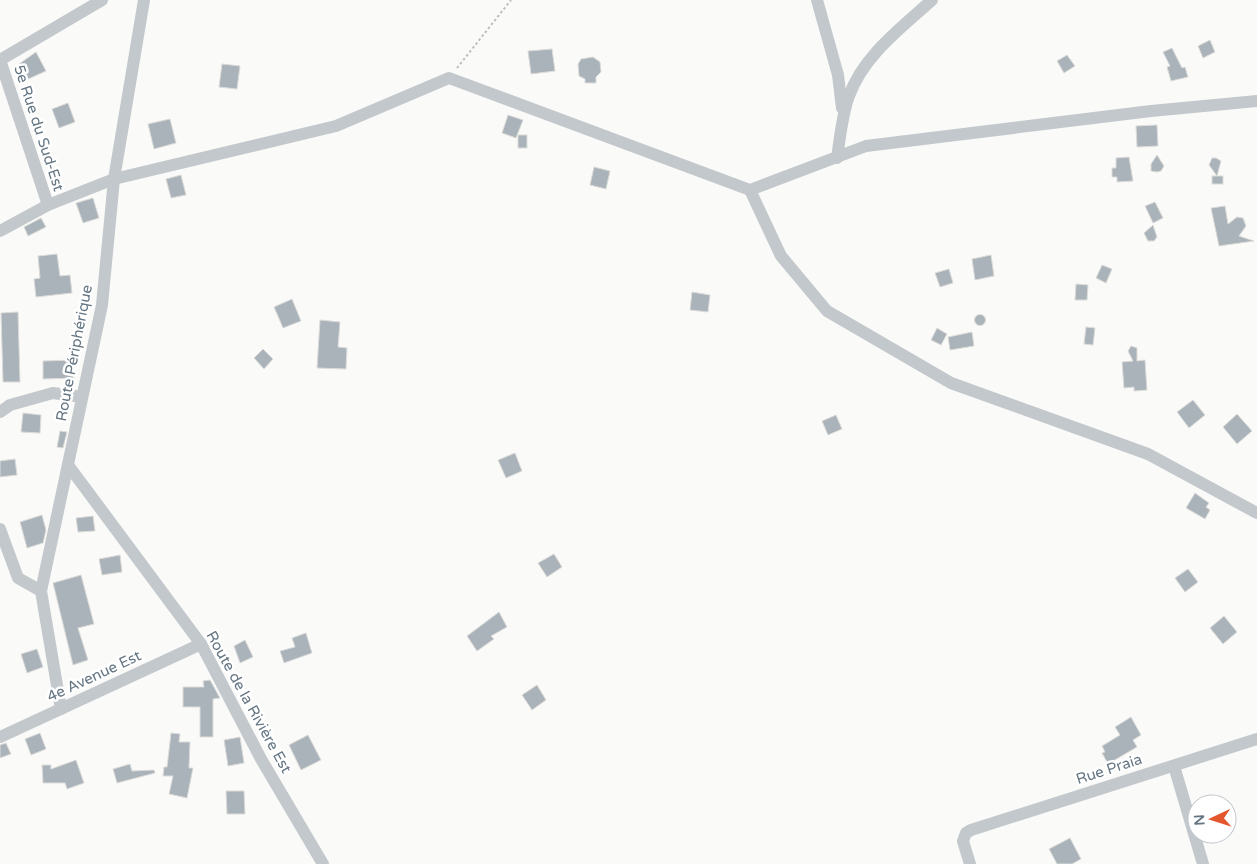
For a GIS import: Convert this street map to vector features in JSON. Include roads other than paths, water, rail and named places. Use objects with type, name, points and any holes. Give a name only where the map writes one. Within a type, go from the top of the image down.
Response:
[{"type":"street","points":[[0,60],[102,0]]},
{"type":"street","name":"Route Périphérique","points":[[61,709],[41,591],[102,305],[114,179],[144,0]]},
{"type":"street","points":[[817,0],[838,76],[842,104],[842,128]]},
{"type":"street","points":[[837,158],[849,96],[868,62],[932,0]]},
{"type":"street","name":"5e Rue du Sud-Est","points":[[0,60],[48,206]]},
{"type":"street","points":[[0,231],[48,206],[114,179],[336,126],[449,78],[750,190],[866,146],[1151,111],[1257,101]]},
{"type":"street","points":[[750,190],[781,256],[826,311],[951,383],[1148,454],[1257,513]]},
{"type":"street","points":[[0,412],[10,405],[53,393],[82,397]]},
{"type":"street","name":"Route de la Rivière Est","points":[[68,465],[201,644],[261,760],[323,864]]},
{"type":"street","points":[[0,529],[18,578],[41,591]]},
{"type":"street","name":"4e Avenue Est","points":[[0,737],[201,644]]},
{"type":"street","name":"Rue Praia","points":[[970,864],[963,841],[966,833],[972,830],[1257,739]]},
{"type":"street","points":[[1174,766],[1203,864]]}]
